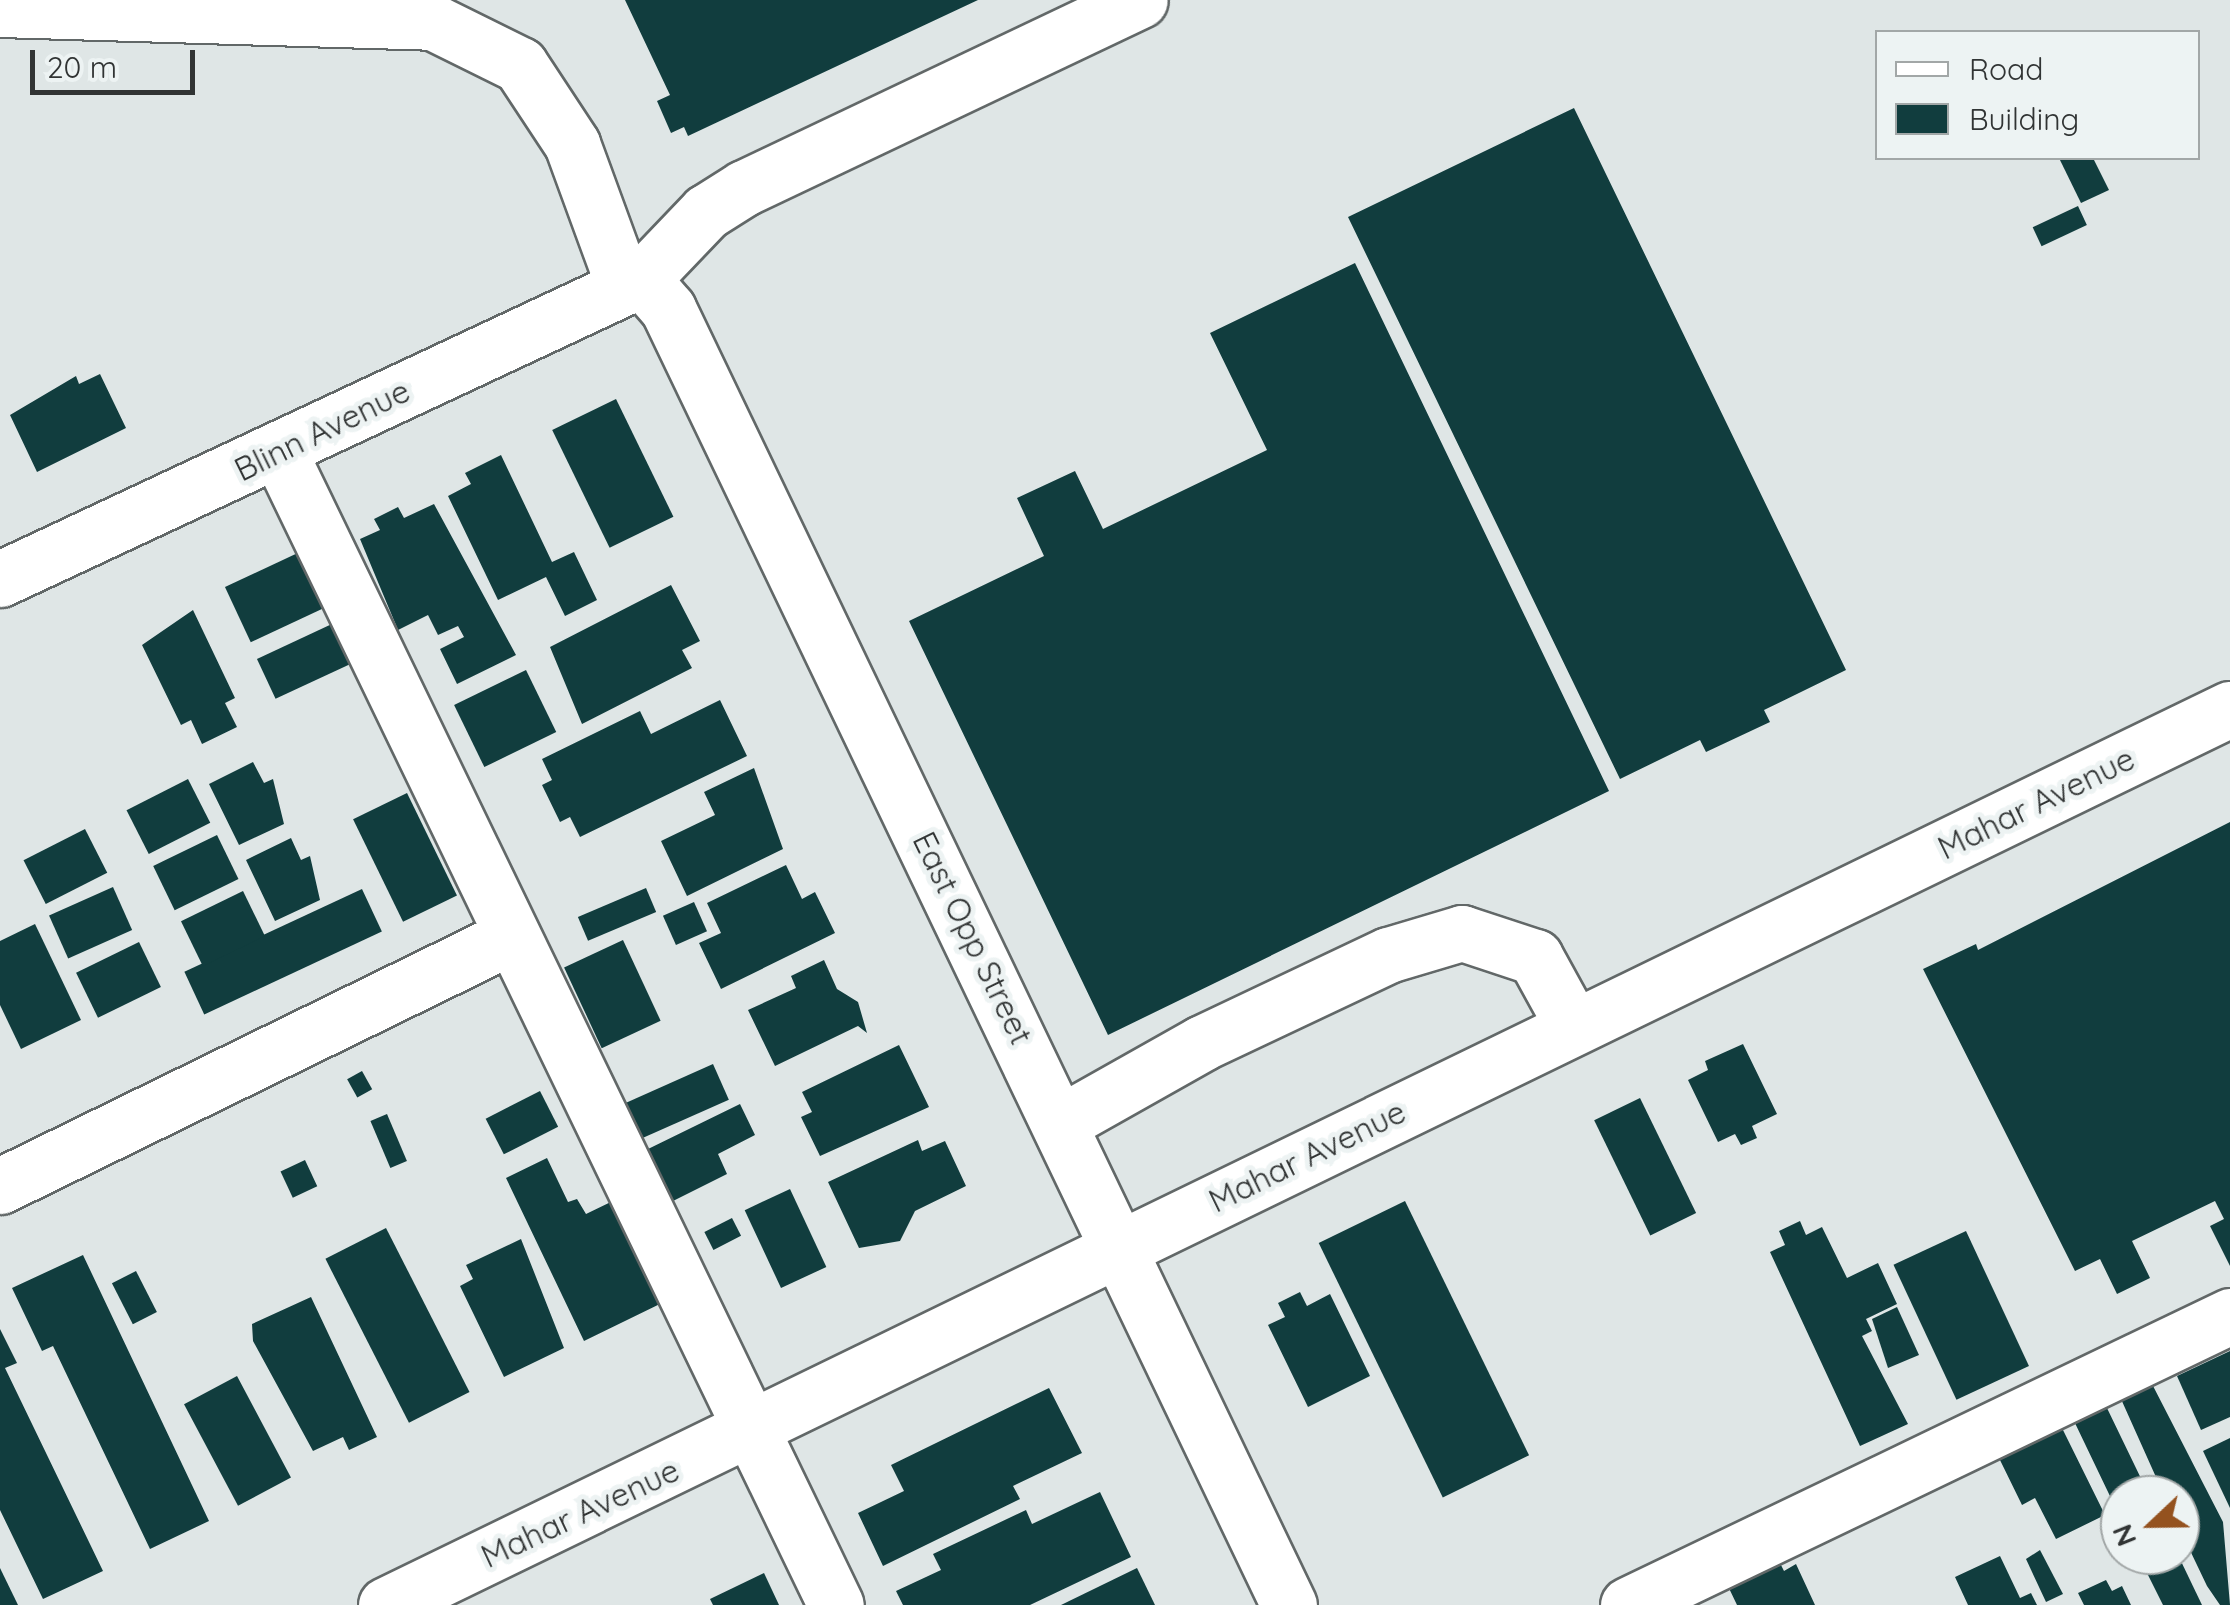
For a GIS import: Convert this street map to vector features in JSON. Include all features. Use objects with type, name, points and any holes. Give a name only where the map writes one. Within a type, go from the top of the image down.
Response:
[{"type":"street","name":"Blinn Avenue","points":[[0,579],[279,452],[632,281],[706,212],[744,188],[1140,0]]},
{"type":"street","name":"East Opp Street","points":[[0,9],[432,22],[520,65],[572,144],[632,281],[668,309],[1122,1247],[1289,1605]]},
{"type":"street","points":[[279,452],[836,1605]]},
{"type":"street","name":"Mahar Avenue","points":[[386,1605],[752,1432],[1122,1247],[2230,709]]},
{"type":"street","points":[[1062,1122],[1236,1027],[1388,955],[1462,932],[1535,956],[1574,1026]]},
{"type":"street","points":[[0,1186],[510,937]]},
{"type":"street","points":[[1628,1605],[2230,1316]]},
{"type":"building","points":[[625,0],[978,0],[688,136],[684,127],[671,133],[657,101],[670,95]]},
{"type":"building","points":[[1574,108],[1846,670],[1764,710],[1770,722],[1706,752],[1700,740],[1620,779],[1348,217]]},
{"type":"building","points":[[2060,160],[2094,160],[2109,190],[2081,203]]},
{"type":"building","points":[[2078,206],[2087,225],[2042,246],[2033,227]]},
{"type":"building","points":[[1355,263],[1609,791],[1108,1035],[909,621],[1044,556],[1017,498],[1075,471],[1103,529],[1267,450],[1210,333]]},
{"type":"building","points":[[100,374],[126,428],[37,472],[10,415],[76,376],[79,384]]},
{"type":"building","points":[[616,399],[673,517],[610,548],[552,430]]},
{"type":"building","points":[[501,455],[552,562],[574,552],[597,600],[565,616],[546,577],[498,600],[448,496],[471,484],[465,473]]},
{"type":"building","points":[[434,504],[516,655],[457,684],[440,649],[464,637],[458,626],[438,635],[428,615],[398,630],[360,539],[380,530],[374,519],[398,507],[404,518]]},
{"type":"building","points":[[302,551],[328,606],[251,642],[225,587]]},
{"type":"building","points":[[671,585],[700,641],[682,650],[692,668],[582,724],[550,647]]},
{"type":"building","points":[[193,610],[235,698],[225,703],[237,727],[202,744],[191,720],[181,725],[142,645]]},
{"type":"building","points":[[334,623],[353,663],[276,699],[257,659]]},
{"type":"building","points":[[526,670],[556,732],[484,767],[454,705]]},
{"type":"building","points":[[720,700],[747,756],[580,837],[570,817],[560,822],[542,785],[552,780],[542,759],[640,711],[651,734]]},
{"type":"building","points":[[253,762],[264,783],[273,779],[284,824],[239,845],[209,784]]},
{"type":"building","points":[[754,768],[783,849],[687,896],[661,841],[715,815],[704,792]]},
{"type":"building","points":[[188,779],[210,823],[149,854],[127,810]]},
{"type":"building","points":[[407,793],[457,895],[403,922],[353,819]]},
{"type":"building","points":[[2230,822],[2230,1266],[2210,1226],[2224,1219],[2215,1201],[2132,1241],[2150,1278],[2117,1294],[2100,1259],[2075,1271],[1923,969],[1976,944],[1978,950]]},
{"type":"building","points":[[85,829],[107,873],[46,904],[24,860]]},
{"type":"building","points":[[217,835],[238,879],[175,910],[153,866]]},
{"type":"building","points":[[291,838],[301,860],[310,856],[320,900],[275,921],[246,860]]},
{"type":"building","points":[[786,865],[802,899],[815,892],[835,933],[721,989],[699,943],[721,933],[707,903]]},
{"type":"building","points":[[113,887],[132,930],[68,958],[49,915]]},
{"type":"building","points":[[646,888],[656,912],[588,941],[578,917]]},
{"type":"building","points":[[362,889],[382,932],[204,1014],[184,972]]},
{"type":"building","points":[[243,891],[265,936],[203,966],[181,921]]},
{"type":"building","points":[[694,902],[707,931],[676,945],[663,916]]},
{"type":"building","points":[[35,924],[81,1020],[21,1049],[0,1005],[0,941]]},
{"type":"building","points":[[623,940],[661,1021],[602,1048],[564,967]]},
{"type":"building","points":[[139,942],[161,987],[98,1018],[76,973]]},
{"type":"building","points":[[824,960],[837,989],[858,1002],[867,1033],[858,1026],[775,1066],[748,1010],[796,988],[791,976]]},
{"type":"building","points":[[1743,1044],[1777,1114],[1752,1126],[1757,1138],[1741,1145],[1735,1134],[1718,1142],[1688,1080],[1708,1070],[1705,1061]]},
{"type":"building","points":[[899,1045],[929,1107],[820,1156],[801,1117],[812,1112],[802,1092]]},
{"type":"building","points":[[713,1064],[729,1100],[638,1140],[622,1105]]},
{"type":"building","points":[[362,1071],[372,1089],[357,1098],[347,1079]]},
{"type":"building","points":[[540,1091],[558,1127],[504,1154],[486,1119]]},
{"type":"building","points":[[1640,1098],[1696,1213],[1650,1235],[1594,1120]]},
{"type":"building","points":[[740,1104],[755,1135],[718,1154],[727,1174],[671,1202],[646,1150]]},
{"type":"building","points":[[387,1114],[407,1161],[390,1168],[370,1121]]},
{"type":"building","points":[[918,1140],[922,1151],[945,1141],[966,1186],[915,1211],[900,1241],[859,1248],[828,1182]]},
{"type":"building","points":[[547,1158],[568,1202],[577,1199],[586,1214],[617,1199],[666,1301],[584,1341],[506,1178]]},
{"type":"building","points":[[305,1160],[317,1186],[293,1198],[281,1171]]},
{"type":"building","points":[[790,1189],[826,1267],[781,1288],[745,1210]]},
{"type":"building","points":[[1405,1201],[1529,1455],[1443,1497],[1319,1243]]},
{"type":"building","points":[[732,1218],[741,1236],[713,1250],[704,1232]]},
{"type":"building","points":[[1800,1221],[1806,1235],[1822,1227],[1847,1278],[1878,1263],[1897,1304],[1866,1319],[1872,1331],[1862,1336],[1908,1424],[1860,1446],[1770,1252],[1785,1245],[1779,1231]]},
{"type":"building","points":[[386,1228],[470,1392],[409,1423],[325,1259]]},
{"type":"building","points":[[1966,1231],[2029,1366],[1956,1400],[1893,1265]]},
{"type":"building","points":[[521,1239],[564,1348],[504,1377],[460,1286],[473,1279],[466,1265]]},
{"type":"building","points":[[83,1255],[209,1521],[150,1549],[53,1346],[42,1351],[12,1288]]},
{"type":"building","points":[[136,1271],[157,1312],[133,1324],[112,1283]]},
{"type":"building","points":[[1300,1292],[1307,1306],[1330,1294],[1370,1376],[1308,1407],[1268,1325],[1285,1317],[1278,1303]]},
{"type":"building","points":[[311,1297],[377,1437],[349,1450],[343,1437],[313,1451],[253,1341],[252,1324]]},
{"type":"building","points":[[1897,1307],[1919,1355],[1888,1368],[1872,1319]]},
{"type":"building","points":[[0,1329],[17,1363],[5,1368],[103,1571],[43,1599],[0,1510]]},
{"type":"building","points":[[2230,1351],[2230,1417],[2201,1430],[2177,1376]]},
{"type":"building","points":[[237,1376],[291,1478],[238,1506],[184,1404]]},
{"type":"building","points":[[2152,1384],[2199,1475],[2155,1475],[2121,1399]]},
{"type":"building","points":[[1049,1388],[1082,1453],[1013,1486],[1020,1499],[883,1566],[858,1513],[904,1491],[891,1465]]},
{"type":"building","points":[[2106,1406],[2139,1475],[2100,1475],[2074,1421]]},
{"type":"building","points":[[2062,1428],[2100,1505],[2100,1517],[2056,1539],[2035,1498],[2022,1505],[1999,1458]]},
{"type":"building","points":[[2230,1438],[2230,1508],[2203,1451]]},
{"type":"building","points":[[2200,1477],[2223,1522],[2230,1605],[2220,1605],[2200,1571]]},
{"type":"building","points":[[1100,1492],[1131,1557],[1030,1605],[903,1605],[896,1591],[941,1570],[933,1554],[1026,1510],[1032,1524]]},
{"type":"building","points":[[2040,1550],[2063,1594],[2046,1602],[2026,1559]]},
{"type":"building","points":[[2000,1556],[2020,1598],[2031,1593],[2037,1605],[1968,1605],[1955,1577]]},
{"type":"building","points":[[1777,1557],[1784,1571],[1796,1564],[1815,1605],[1737,1605],[1726,1582]]},
{"type":"building","points":[[0,1568],[18,1605],[0,1605]]},
{"type":"building","points":[[1137,1568],[1155,1605],[1061,1605]]},
{"type":"building","points":[[764,1573],[779,1605],[713,1605],[710,1599]]},
{"type":"building","points":[[2148,1575],[2188,1575],[2202,1605],[2163,1605]]},
{"type":"building","points":[[2106,1580],[2112,1591],[2122,1586],[2131,1605],[2084,1605],[2078,1593]]}]
